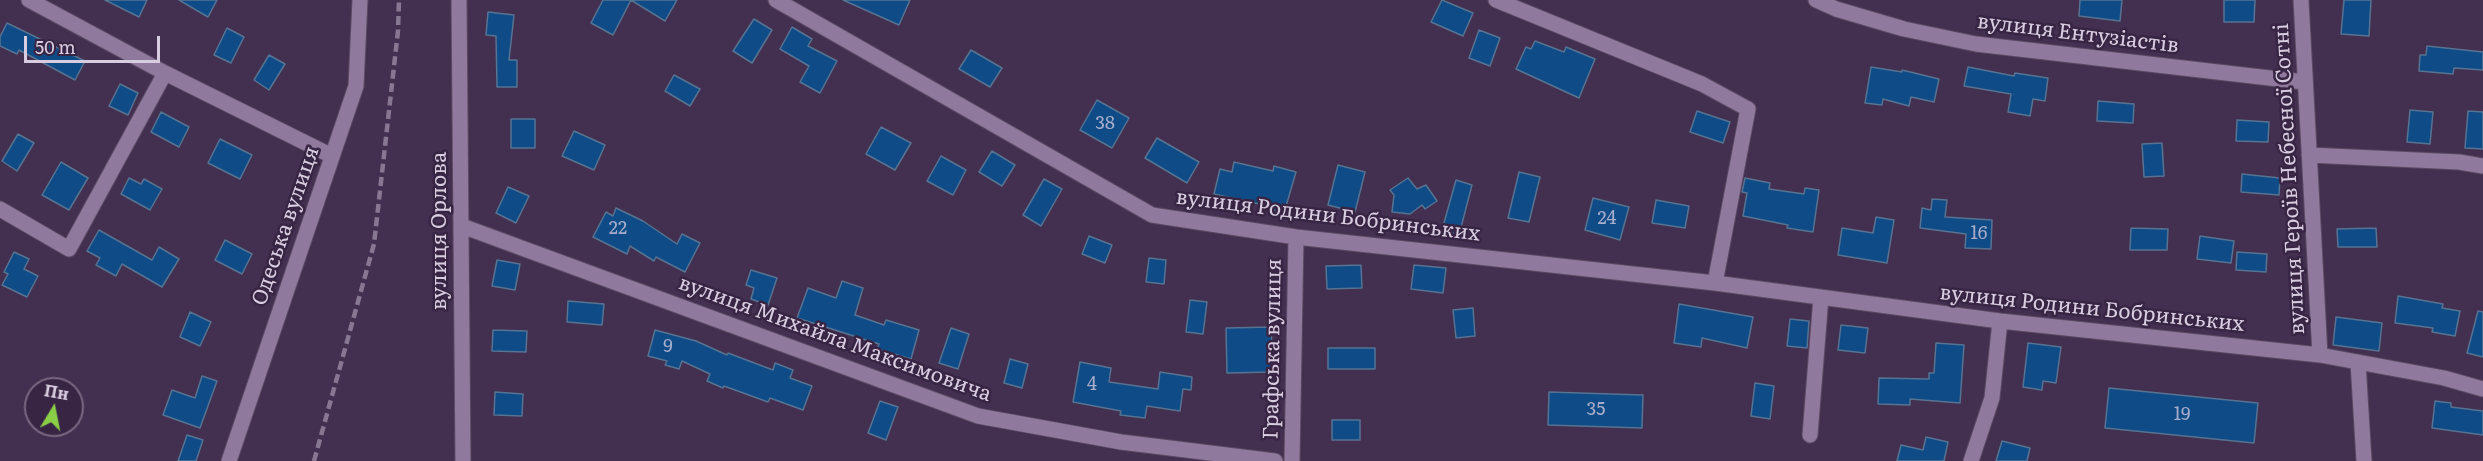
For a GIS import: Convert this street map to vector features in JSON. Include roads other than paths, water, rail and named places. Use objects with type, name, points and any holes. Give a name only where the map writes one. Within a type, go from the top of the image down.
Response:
[{"type":"street","points":[[29,0],[165,73],[332,156]]},
{"type":"street","name":"Одеська вулиця","points":[[229,461],[356,86],[360,0]]},
{"type":"street","name":"вулиця Орлова","points":[[459,0],[463,461]]},
{"type":"street","name":"вулиця Родини Бобринських","points":[[776,0],[1152,214],[1296,237],[1715,283],[2000,321],[2320,355],[2444,378],[2483,388]]},
{"type":"street","points":[[1496,0],[1702,84],[1748,109],[1715,283]]},
{"type":"street","name":"вулиця Ентузіастів","points":[[1816,0],[1838,5],[1904,29],[1976,44],[2304,82]]},
{"type":"street","name":"вулиця Героїв Небесної Сотні","points":[[2301,0],[2320,355]]},
{"type":"street","points":[[0,209],[69,249],[165,73]]},
{"type":"street","points":[[2309,155],[2459,162],[2483,166]]},
{"type":"street","name":"вулиця Михайла Максимовича","points":[[462,226],[978,416],[1121,442],[1275,461]]},
{"type":"street","name":"Графська вулиця","points":[[1292,461],[1296,237]]},
{"type":"street","points":[[1810,435],[1821,297]]},
{"type":"street","points":[[1971,461],[1992,398],[2000,321]]},
{"type":"street","points":[[2358,362],[2364,461]]},
{"type":"railway","points":[[314,461],[374,244],[398,31],[399,0]]}]
